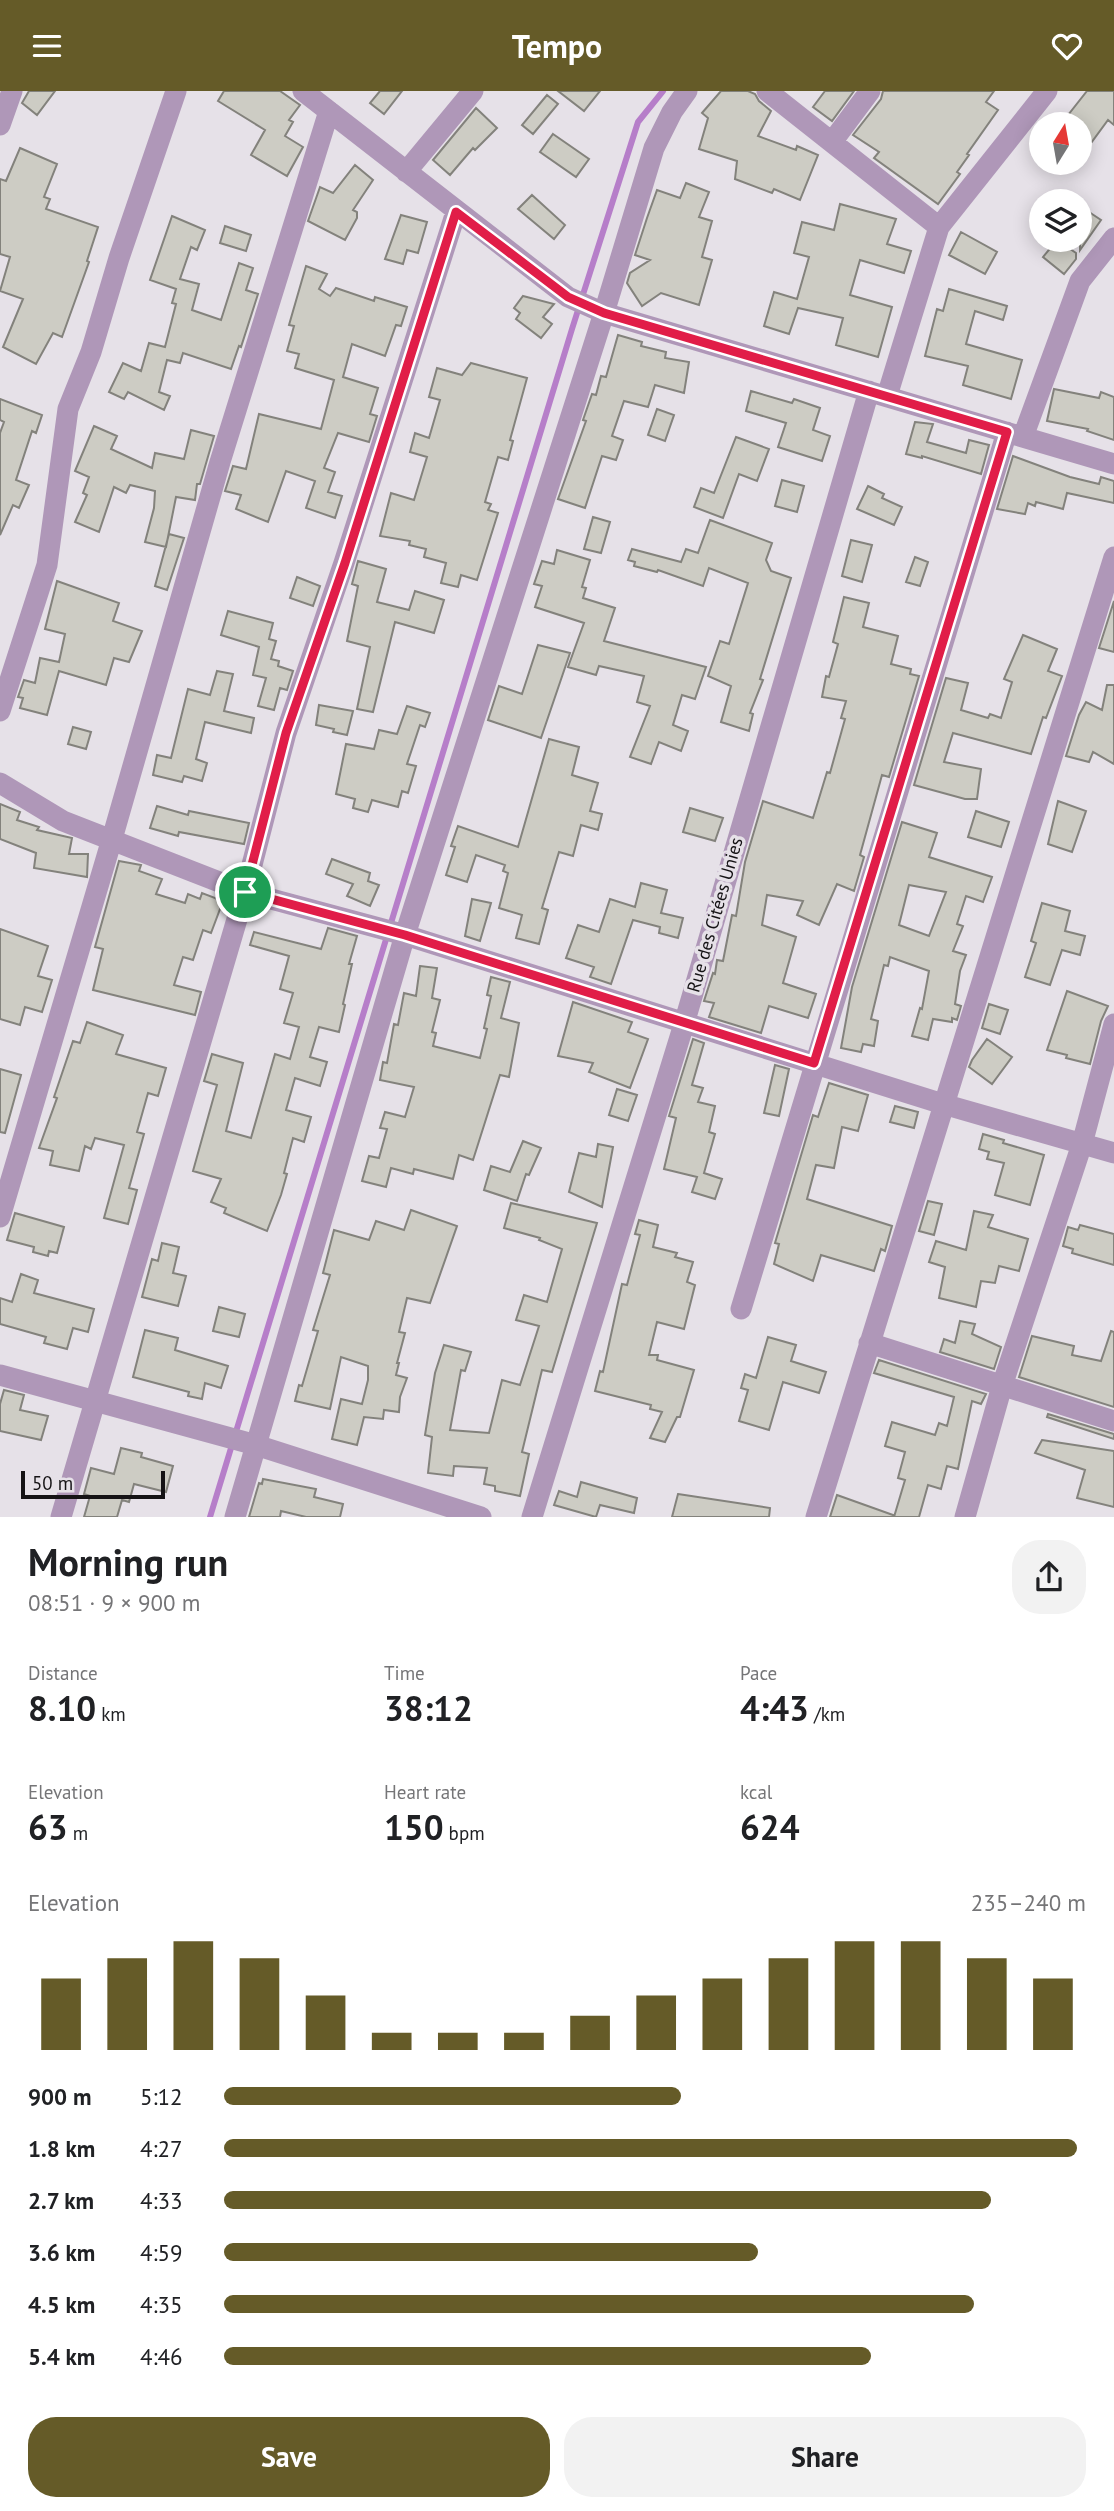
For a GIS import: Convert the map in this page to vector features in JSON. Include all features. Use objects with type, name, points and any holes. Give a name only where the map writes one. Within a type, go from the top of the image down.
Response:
[{"type":"street","points":[[0,125],[12,91]]},
{"type":"street","points":[[0,711],[47,565],[68,409],[91,352],[119,258],[176,91]]},
{"type":"street","points":[[303,91],[568,297],[596,310],[1114,464]]},
{"type":"street","points":[[406,172],[473,91]]},
{"type":"street","points":[[234,1517],[250,1444],[392,932],[596,310],[654,148],[687,91]]},
{"type":"street","points":[[767,91],[939,227]]},
{"type":"street","points":[[832,142],[870,91]]},
{"type":"street","name":"Rue des Citées Unies","points":[[532,1517],[878,393],[939,227],[1047,91]]},
{"type":"street","points":[[0,1217],[220,462],[329,111]]},
{"type":"street","points":[[61,1517],[245,892],[286,733],[345,563],[456,212]]},
{"type":"street","points":[[741,1309],[814,1063],[1015,434],[1080,281],[1114,238]]},
{"type":"street","points":[[816,1517],[1114,557]]},
{"type":"street","points":[[0,783],[63,821],[245,892],[392,932],[943,1104],[1114,1153]]},
{"type":"street","points":[[965,1517],[1002,1386],[1082,1144],[1114,1024]]},
{"type":"street","points":[[869,1343],[1114,1421]]},
{"type":"street","points":[[0,1375],[250,1444],[481,1517]]},
{"type":"building","points":[[29,91],[55,91],[37,115],[22,103]]},
{"type":"building","points":[[224,91],[280,91],[300,105],[289,120],[293,122],[285,136],[303,147],[287,176],[251,155],[265,130],[218,101]]},
{"type":"building","points":[[380,91],[402,91],[384,114],[370,103]]},
{"type":"building","points":[[558,91],[600,91],[584,111]]},
{"type":"building","points":[[721,91],[748,91],[755,94],[771,111],[758,136],[796,150],[797,146],[818,155],[800,200],[774,189],[772,193],[735,179],[737,161],[699,149],[708,118],[702,113]]},
{"type":"building","points":[[825,91],[854,91],[832,121],[813,107]]},
{"type":"building","points":[[883,91],[994,91],[986,102],[998,110],[967,154],[969,155],[957,172],[960,174],[938,204],[874,158],[879,152],[853,135],[881,99]]},
{"type":"building","points":[[1087,91],[1114,91],[1114,125],[1108,120],[1092,142],[1092,112],[1070,112]]},
{"type":"building","points":[[547,95],[558,104],[533,134],[522,125]]},
{"type":"building","points":[[476,108],[497,128],[475,150],[473,148],[450,175],[433,160]]},
{"type":"building","points":[[553,134],[589,159],[576,177],[540,152]]},
{"type":"building","points":[[20,148],[57,164],[44,197],[50,199],[46,209],[98,227],[87,261],[89,262],[62,337],[53,333],[36,364],[3,347],[23,299],[0,291],[10,257],[0,254],[0,179],[6,181]]},
{"type":"building","points":[[355,165],[373,180],[353,210],[357,212],[357,218],[345,240],[308,221],[320,187],[333,193]]},
{"type":"building","points":[[686,183],[709,192],[699,217],[712,221],[702,257],[712,260],[699,305],[661,293],[642,306],[627,283],[630,273],[650,260],[635,255],[657,190],[680,198]]},
{"type":"building","points":[[532,195],[565,225],[554,239],[518,209]]},
{"type":"building","points":[[840,204],[896,219],[887,244],[911,251],[904,273],[860,260],[850,295],[892,307],[878,357],[836,345],[843,318],[798,308],[789,334],[764,326],[774,292],[797,299],[809,257],[794,253],[802,222],[834,230]]},
{"type":"building","points":[[1092,214],[1101,220],[1092,233]]},
{"type":"building","points":[[401,215],[427,222],[418,253],[407,250],[403,264],[385,259]]},
{"type":"building","points":[[172,216],[205,230],[197,250],[191,247],[180,279],[199,284],[192,310],[221,320],[239,263],[253,268],[246,290],[258,294],[231,369],[183,353],[180,363],[167,360],[159,392],[170,396],[164,410],[128,392],[124,399],[109,392],[123,363],[141,371],[149,343],[165,347],[176,304],[172,303],[176,289],[150,280]]},
{"type":"building","points":[[225,226],[251,235],[246,251],[220,243]]},
{"type":"building","points":[[961,232],[997,252],[985,274],[949,255]]},
{"type":"building","points":[[1047,252],[1076,253],[1076,259],[1064,274],[1043,257]]},
{"type":"building","points":[[306,266],[327,274],[319,289],[330,296],[336,288],[374,301],[375,297],[407,307],[401,326],[396,325],[385,356],[352,344],[343,377],[378,388],[370,414],[377,416],[369,442],[338,433],[324,468],[335,472],[328,492],[342,496],[335,518],[306,508],[315,481],[286,471],[268,522],[236,509],[241,495],[225,491],[233,466],[246,469],[259,414],[321,429],[334,380],[295,368],[299,354],[287,351],[294,326],[289,325]]},
{"type":"building","points":[[949,289],[1007,306],[1003,320],[975,311],[966,344],[1022,360],[1011,399],[963,385],[968,366],[925,356],[937,309],[943,311]]},
{"type":"building","points":[[523,296],[554,304],[543,317],[552,324],[541,338],[516,319],[520,313],[514,308]]},
{"type":"building","points":[[618,335],[642,342],[641,346],[666,352],[665,358],[689,362],[684,393],[655,385],[648,407],[624,401],[612,436],[623,440],[616,460],[602,456],[585,508],[558,499],[586,421],[583,420],[592,394],[596,395],[601,376],[606,377]]},
{"type":"building","points":[[471,363],[527,378],[510,440],[513,441],[508,460],[498,457],[485,502],[491,504],[488,510],[498,513],[477,580],[461,575],[458,587],[441,583],[446,563],[424,557],[426,549],[409,545],[410,541],[380,536],[391,493],[414,500],[427,457],[410,452],[415,433],[429,438],[440,400],[429,397],[437,368],[462,375]]},
{"type":"building","points":[[1054,389],[1099,398],[1101,392],[1114,397],[1114,440],[1087,431],[1088,429],[1047,421]]},
{"type":"building","points":[[751,391],[792,403],[794,399],[820,408],[813,430],[830,436],[822,461],[778,447],[786,423],[746,411]]},
{"type":"building","points":[[0,399],[42,415],[36,433],[32,431],[16,480],[29,485],[19,508],[13,505],[0,535],[0,433],[4,422],[0,420]]},
{"type":"building","points":[[657,409],[674,415],[665,441],[648,435]]},
{"type":"building","points":[[915,422],[933,424],[927,442],[966,453],[969,440],[989,445],[981,474],[922,456],[906,454]]},
{"type":"building","points":[[94,426],[117,436],[111,449],[152,468],[155,453],[184,459],[191,430],[214,436],[200,484],[197,484],[195,500],[176,497],[166,547],[145,542],[154,508],[155,491],[130,485],[126,493],[114,487],[99,532],[75,522],[87,495],[83,493],[89,477],[75,471]]},
{"type":"building","points":[[736,437],[769,449],[757,481],[739,474],[723,518],[694,507],[701,488],[714,493]]},
{"type":"building","points":[[1013,456],[1070,477],[1099,484],[1101,477],[1114,481],[1114,503],[1067,493],[1063,509],[1036,502],[1035,506],[1028,503],[1025,514],[997,509]]},
{"type":"building","points":[[782,480],[804,486],[797,512],[775,506]]},
{"type":"building","points":[[868,486],[884,494],[882,498],[902,507],[894,525],[857,509]]},
{"type":"building","points":[[593,517],[610,522],[601,553],[584,549]]},
{"type":"building","points":[[710,520],[772,543],[766,560],[771,571],[791,578],[760,679],[763,680],[750,713],[753,714],[749,731],[721,722],[731,686],[708,676],[720,641],[729,644],[748,583],[709,568],[703,586],[658,570],[657,572],[634,566],[635,562],[628,560],[632,549],[681,562],[686,549],[698,553]]},
{"type":"building","points":[[169,534],[184,538],[167,590],[155,586]]},
{"type":"building","points":[[851,540],[872,545],[862,582],[842,576]]},
{"type":"building","points":[[557,550],[590,560],[582,587],[586,588],[583,598],[615,608],[604,641],[706,667],[695,699],[682,695],[673,725],[688,731],[681,751],[659,742],[651,764],[630,757],[650,706],[637,702],[644,676],[599,666],[596,675],[568,667],[584,623],[535,607],[542,586],[534,584],[542,561],[554,564]]},
{"type":"building","points":[[915,557],[928,562],[920,586],[906,582]]},
{"type":"building","points":[[358,561],[386,569],[377,602],[409,610],[415,591],[444,600],[434,633],[395,622],[373,712],[357,709],[370,647],[347,641],[358,586],[352,584]]},
{"type":"building","points":[[297,577],[320,586],[313,606],[290,598]]},
{"type":"building","points":[[57,581],[119,603],[113,621],[142,631],[129,662],[114,658],[106,685],[59,671],[47,715],[20,708],[23,698],[18,697],[24,680],[35,683],[40,658],[59,662],[65,634],[45,629]]},
{"type":"building","points":[[844,597],[869,603],[863,627],[898,636],[891,664],[911,669],[910,674],[919,676],[889,777],[882,775],[860,855],[864,857],[854,891],[837,884],[819,925],[797,915],[803,901],[767,895],[762,925],[796,937],[783,983],[816,994],[808,1018],[769,1006],[761,1033],[709,1017],[714,1003],[704,1001],[713,973],[715,974],[717,960],[723,961],[732,915],[736,916],[745,862],[763,801],[813,818],[827,772],[830,773],[845,719],[841,718],[846,701],[822,697],[826,676],[829,677],[838,644],[833,642]]},
{"type":"building","points":[[1114,601],[1114,652],[1099,648]]},
{"type":"building","points":[[228,611],[273,623],[269,639],[276,641],[271,659],[279,661],[278,666],[293,671],[287,690],[280,688],[274,710],[258,706],[266,678],[253,675],[259,647],[221,635]]},
{"type":"building","points":[[1023,635],[1057,649],[1048,671],[1062,676],[1046,718],[1043,717],[1031,754],[953,733],[944,762],[981,769],[977,799],[965,799],[914,785],[946,678],[968,683],[961,710],[988,718],[990,714],[1001,718],[1012,682],[1004,679]]},
{"type":"building","points":[[538,645],[570,653],[541,738],[488,720],[499,686],[522,694]]},
{"type":"building","points":[[217,671],[233,674],[224,711],[254,718],[251,733],[205,722],[196,759],[207,763],[202,781],[184,776],[182,782],[153,775],[157,755],[171,758],[188,689],[210,695]]},
{"type":"building","points":[[1107,685],[1114,685],[1114,764],[1093,752],[1089,762],[1066,756],[1086,702],[1102,710]]},
{"type":"building","points":[[319,705],[353,711],[347,735],[316,725]]},
{"type":"building","points":[[407,706],[430,713],[425,727],[420,725],[407,764],[416,766],[408,793],[402,791],[398,807],[372,800],[368,812],[353,808],[355,799],[336,794],[346,744],[374,749],[379,730],[397,734]]},
{"type":"building","points":[[73,727],[91,732],[86,749],[68,744]]},
{"type":"building","points":[[549,739],[579,747],[572,775],[598,783],[590,811],[602,814],[598,830],[581,825],[573,856],[559,852],[542,908],[548,910],[539,944],[516,938],[522,915],[499,908],[508,873],[503,871],[505,865],[476,855],[467,882],[446,875],[458,826],[518,847]]},
{"type":"building","points":[[1058,801],[1086,811],[1072,852],[1048,844]]},
{"type":"building","points":[[0,804],[20,812],[17,820],[39,827],[37,830],[72,838],[69,854],[88,854],[87,877],[34,868],[36,853],[0,839]]},
{"type":"building","points":[[157,806],[188,815],[189,811],[249,823],[244,844],[179,832],[178,836],[150,828]]},
{"type":"building","points":[[690,808],[723,818],[715,841],[683,832]]},
{"type":"building","points":[[976,811],[1009,822],[1001,847],[968,837]]},
{"type":"building","points":[[902,822],[937,833],[929,857],[992,877],[983,902],[966,896],[957,924],[963,926],[953,951],[966,955],[960,971],[955,1004],[961,1006],[957,1020],[952,1018],[952,1022],[933,1019],[928,1040],[912,1036],[920,1008],[922,1009],[929,971],[890,957],[888,966],[884,965],[871,1019],[878,1021],[874,1046],[863,1044],[861,1052],[841,1048],[852,987]],"holes":[[[909,885],[946,892],[929,936],[899,925]]]},
{"type":"building","points":[[332,859],[370,873],[368,881],[379,885],[370,906],[347,896],[353,884],[326,874]]},
{"type":"building","points":[[119,861],[141,865],[139,871],[162,879],[156,894],[185,903],[188,894],[200,899],[202,893],[223,901],[211,933],[203,930],[193,960],[183,957],[174,985],[201,992],[195,1015],[93,990],[103,949],[95,947]]},
{"type":"building","points":[[641,883],[667,890],[661,913],[683,918],[678,938],[659,933],[660,927],[633,920],[611,984],[590,977],[594,967],[566,958],[578,925],[599,932],[610,899],[635,907]]},
{"type":"building","points":[[472,899],[491,903],[480,941],[465,936]]},
{"type":"building","points":[[1042,903],[1070,911],[1065,931],[1085,936],[1080,955],[1062,950],[1050,985],[1025,977],[1036,943],[1031,941]]},
{"type":"building","points":[[328,928],[357,936],[349,964],[352,964],[343,1004],[345,1005],[339,1032],[319,1027],[310,1057],[327,1062],[320,1086],[295,1078],[286,1110],[311,1117],[304,1142],[293,1138],[284,1173],[287,1174],[267,1231],[224,1213],[226,1208],[211,1202],[221,1179],[193,1171],[217,1085],[204,1081],[212,1054],[243,1063],[226,1131],[251,1138],[275,1054],[290,1059],[299,1027],[284,1023],[293,993],[280,989],[289,956],[250,945],[254,932],[321,949]]},
{"type":"building","points":[[0,929],[48,946],[38,976],[52,980],[42,1012],[25,1007],[20,1025],[0,1019]]},
{"type":"building","points":[[420,966],[437,968],[432,998],[440,1000],[432,1032],[436,1033],[433,1046],[480,1058],[487,1029],[484,1028],[491,996],[487,995],[491,977],[510,982],[501,1018],[519,1023],[509,1077],[500,1075],[473,1160],[459,1155],[453,1179],[414,1169],[413,1174],[391,1168],[386,1187],[362,1181],[369,1156],[379,1158],[387,1129],[380,1128],[385,1112],[405,1117],[414,1087],[380,1080],[383,1062],[387,1063],[394,1024],[398,1025],[404,993],[416,996]]},
{"type":"building","points":[[1067,991],[1108,1006],[1101,1021],[1090,1064],[1047,1050]]},
{"type":"building","points":[[573,1002],[632,1022],[628,1032],[648,1039],[630,1088],[589,1072],[593,1063],[558,1056]]},
{"type":"building","points":[[989,1004],[1008,1010],[1000,1034],[982,1028]]},
{"type":"building","points":[[87,1022],[123,1035],[116,1054],[166,1068],[158,1096],[148,1093],[137,1132],[144,1134],[129,1188],[137,1190],[128,1224],[104,1218],[124,1145],[95,1138],[91,1149],[85,1146],[79,1171],[50,1165],[53,1151],[39,1148],[73,1041],[80,1043]]},
{"type":"building","points":[[693,1039],[704,1043],[692,1085],[703,1088],[698,1102],[715,1106],[709,1132],[715,1134],[704,1173],[722,1179],[715,1199],[692,1192],[697,1177],[664,1169],[676,1118],[669,1116]]},
{"type":"building","points":[[987,1039],[1012,1057],[992,1084],[969,1067]]},
{"type":"building","points":[[775,1065],[789,1069],[779,1116],[764,1113]]},
{"type":"building","points":[[0,1069],[21,1075],[5,1133],[0,1132]]},
{"type":"building","points":[[829,1083],[868,1095],[858,1131],[842,1127],[834,1168],[816,1165],[807,1199],[892,1226],[885,1251],[881,1249],[874,1271],[821,1255],[813,1281],[774,1264],[779,1244],[775,1243],[813,1115],[818,1117]]},
{"type":"building","points":[[617,1089],[637,1095],[628,1121],[609,1115]]},
{"type":"building","points":[[895,1106],[918,1112],[914,1128],[890,1122]]},
{"type":"building","points":[[983,1134],[1044,1155],[1030,1205],[995,1195],[1004,1163],[987,1159],[989,1152],[979,1149]]},
{"type":"building","points":[[523,1141],[541,1148],[529,1175],[526,1174],[517,1201],[484,1190],[491,1166],[510,1172]]},
{"type":"building","points":[[598,1144],[613,1147],[602,1207],[569,1192],[579,1153],[596,1157]]},
{"type":"building","points":[[928,1201],[942,1204],[934,1235],[919,1231]]},
{"type":"building","points":[[511,1203],[597,1223],[552,1372],[542,1370],[522,1452],[529,1454],[520,1496],[495,1491],[495,1486],[484,1484],[487,1468],[454,1466],[453,1476],[428,1473],[432,1437],[425,1435],[435,1373],[444,1345],[471,1352],[465,1371],[461,1370],[450,1430],[489,1433],[502,1380],[520,1385],[539,1326],[516,1320],[524,1295],[547,1302],[562,1249],[539,1240],[540,1238],[504,1228]]},
{"type":"building","points":[[411,1210],[457,1226],[430,1303],[407,1298],[399,1332],[405,1333],[396,1375],[407,1378],[400,1397],[399,1412],[384,1410],[383,1419],[364,1417],[357,1445],[332,1439],[341,1399],[362,1404],[368,1380],[368,1366],[341,1357],[330,1409],[295,1401],[318,1331],[313,1330],[330,1275],[323,1273],[334,1230],[369,1240],[376,1221],[404,1230]]},
{"type":"building","points":[[974,1211],[993,1215],[988,1227],[1028,1239],[1019,1271],[999,1266],[995,1283],[981,1281],[976,1307],[939,1298],[945,1267],[929,1262],[936,1241],[966,1250]]},
{"type":"building","points":[[15,1213],[64,1227],[57,1253],[49,1251],[48,1256],[33,1252],[34,1247],[7,1240]]},
{"type":"building","points":[[639,1220],[658,1225],[653,1247],[677,1253],[675,1257],[693,1262],[687,1282],[695,1285],[684,1329],[657,1322],[649,1355],[658,1355],[657,1360],[694,1370],[680,1417],[677,1417],[665,1442],[650,1438],[662,1412],[650,1409],[651,1405],[595,1391],[600,1371],[603,1372],[622,1284],[627,1285],[640,1235],[635,1234]]},
{"type":"building","points":[[1080,1225],[1114,1234],[1114,1265],[1072,1253],[1073,1249],[1063,1246],[1068,1227],[1078,1230]]},
{"type":"building","points":[[162,1243],[179,1247],[173,1273],[186,1276],[178,1306],[142,1297],[152,1259],[158,1261]]},
{"type":"building","points":[[21,1274],[38,1280],[34,1293],[94,1309],[88,1332],[73,1328],[67,1349],[44,1343],[46,1337],[0,1324],[0,1298],[12,1302]]},
{"type":"building","points":[[219,1307],[245,1314],[239,1337],[213,1331]]},
{"type":"building","points":[[960,1321],[975,1324],[972,1334],[1001,1347],[994,1369],[940,1352],[944,1339],[955,1343]]},
{"type":"building","points":[[145,1330],[178,1338],[175,1350],[228,1366],[221,1388],[205,1383],[202,1399],[188,1396],[189,1392],[133,1377]]},
{"type":"building","points":[[1111,1331],[1114,1332],[1114,1407],[1019,1377],[1032,1336],[1074,1346],[1072,1355],[1101,1361]]},
{"type":"building","points":[[768,1337],[796,1345],[791,1361],[826,1372],[819,1393],[783,1382],[769,1430],[739,1421],[748,1390],[741,1388],[745,1374],[756,1378]]},
{"type":"building","points":[[879,1360],[986,1394],[981,1404],[972,1401],[958,1469],[947,1466],[941,1489],[928,1485],[919,1517],[894,1517],[905,1480],[898,1478],[905,1452],[885,1446],[892,1422],[935,1435],[939,1423],[947,1426],[954,1397],[874,1373]]},
{"type":"building","points":[[4,1390],[24,1395],[20,1410],[48,1416],[41,1440],[0,1431],[0,1404]]},
{"type":"building","points":[[1048,1414],[1114,1434],[1114,1439],[1047,1417]]},
{"type":"building","points":[[1042,1440],[1114,1451],[1114,1507],[1077,1498],[1085,1470],[1035,1453]]},
{"type":"building","points":[[121,1448],[142,1453],[141,1457],[173,1466],[166,1492],[134,1484],[129,1502],[122,1500],[117,1517],[84,1517],[90,1496],[84,1494],[91,1468],[114,1474]]},
{"type":"building","points":[[263,1479],[316,1489],[314,1497],[343,1504],[340,1517],[306,1517],[281,1511],[280,1517],[249,1517],[259,1483],[262,1484]]},
{"type":"building","points":[[581,1482],[637,1498],[634,1513],[600,1505],[596,1517],[554,1505],[559,1491],[577,1497]]},
{"type":"building","points":[[678,1494],[770,1508],[769,1517],[672,1517]]},
{"type":"building","points":[[837,1495],[893,1515],[893,1517],[830,1517]]},
{"type":"waterway","points":[[210,1517],[572,329],[638,122],[663,91]]},
{"type":"route","points":[[456,212],[568,297],[604,313],[1007,432],[814,1063],[405,935],[245,892],[286,733],[345,563],[456,212]]}]
